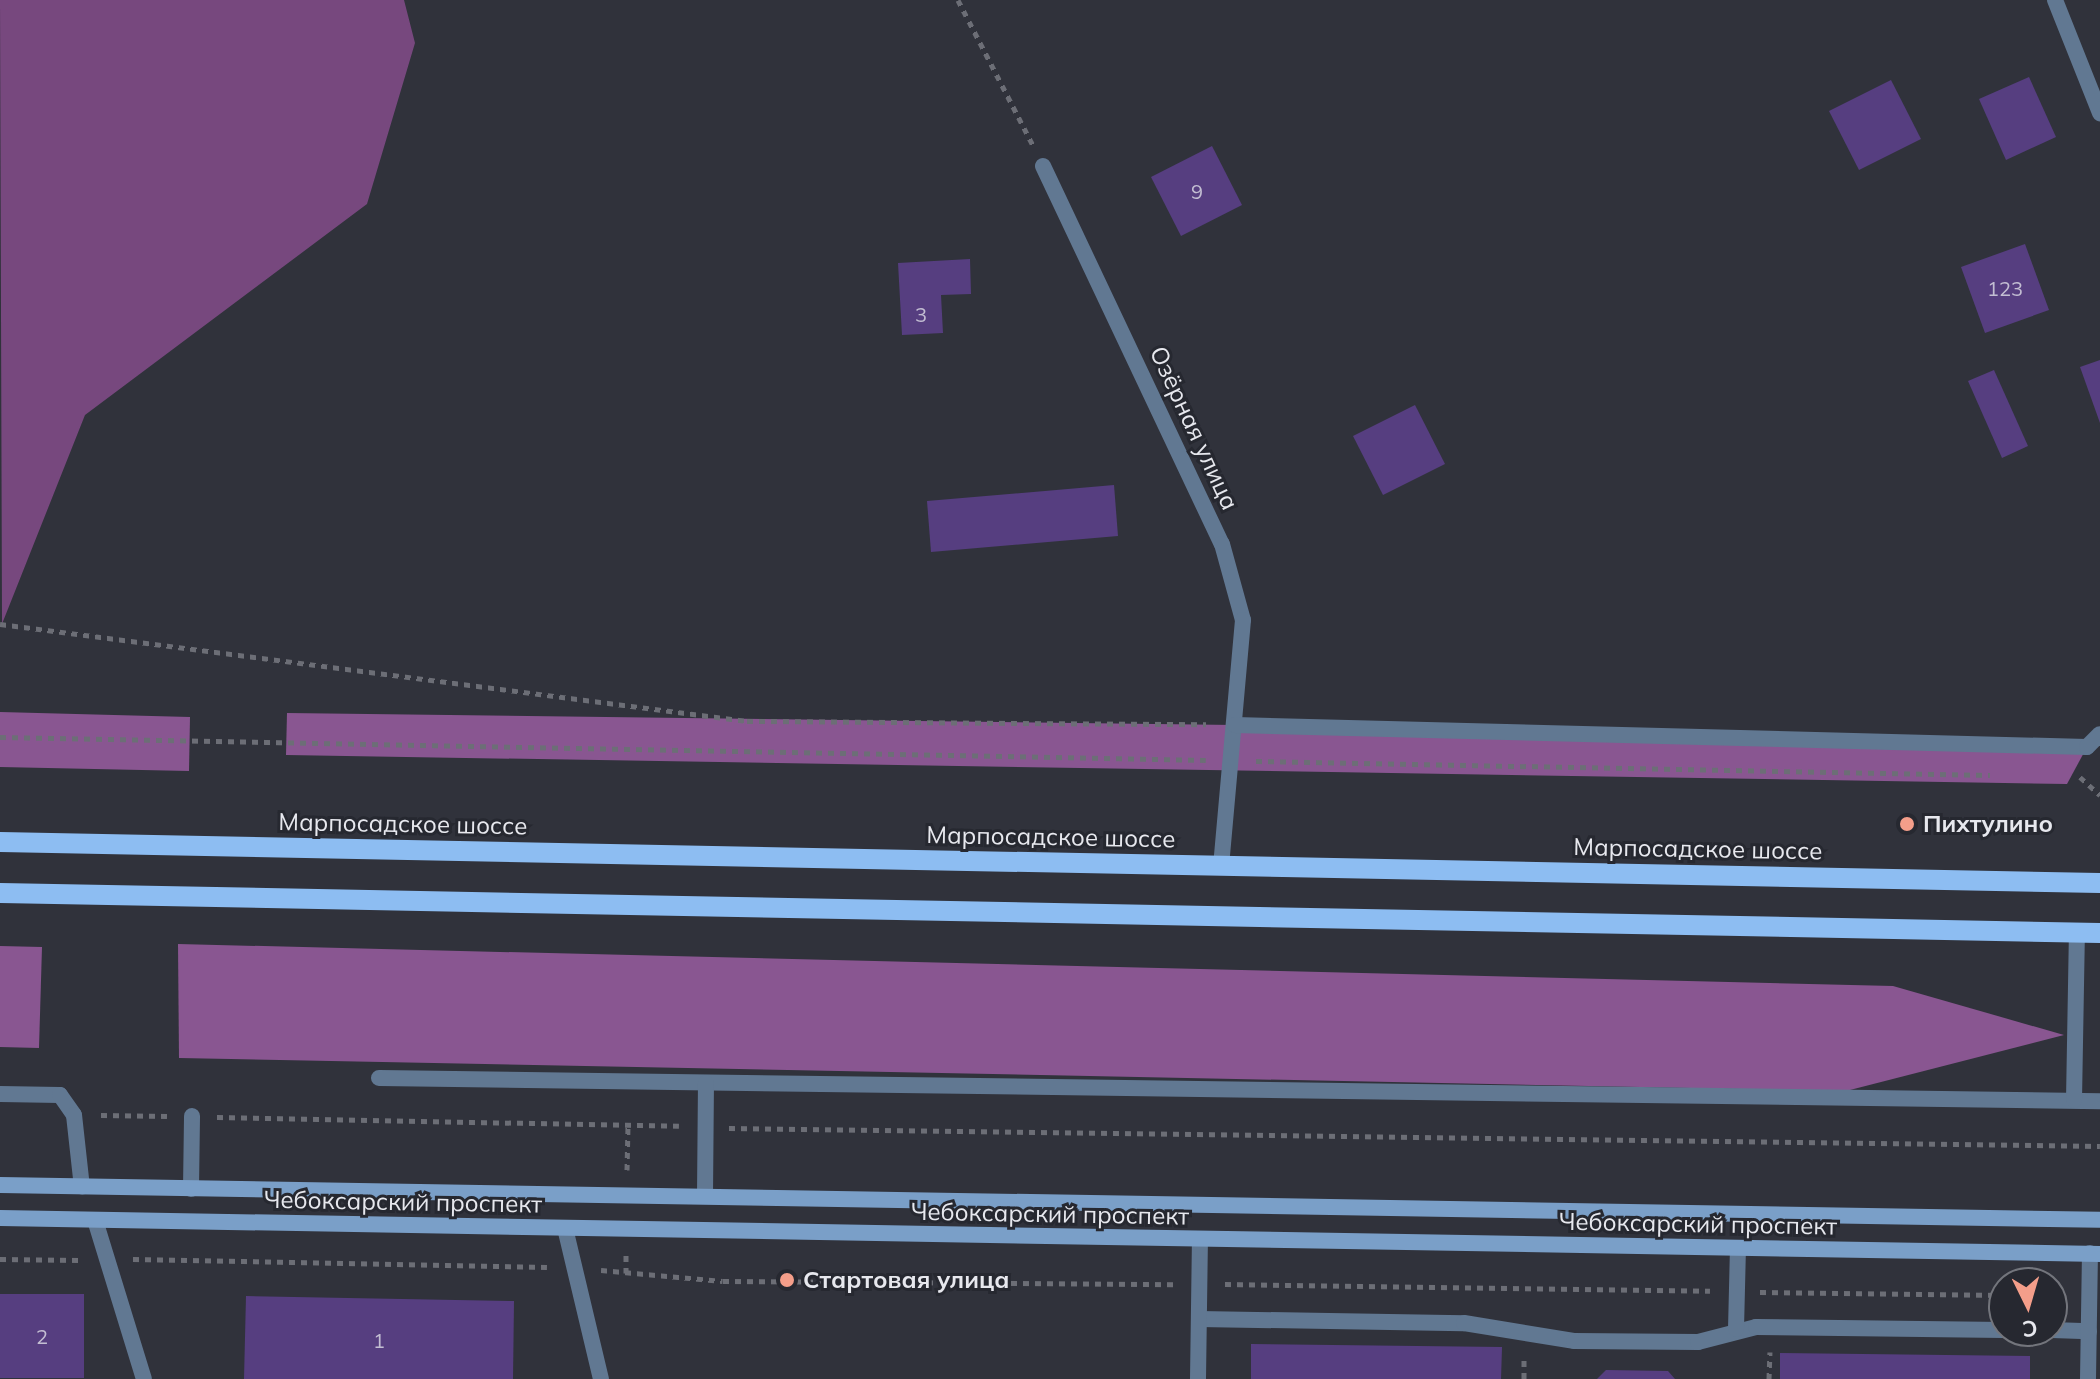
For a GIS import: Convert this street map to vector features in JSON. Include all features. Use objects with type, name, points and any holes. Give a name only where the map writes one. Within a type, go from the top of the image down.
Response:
[{"type":"main road","name":"Марпосадское шоссе","points":[[0,842],[2100,883]]},
{"type":"main road","points":[[0,893],[2100,933]]},
{"type":"street","points":[[2055,0],[2100,113]]},
{"type":"street","name":"Озёрная улица","points":[[1043,166],[1222,544],[1243,620],[1221,866]]},
{"type":"street","points":[[1235,725],[2087,747],[2100,734]]},
{"type":"street","points":[[2074,1100],[2077,932]]},
{"type":"street","points":[[379,1078],[2100,1101]]},
{"type":"street","points":[[705,1195],[706,1083]]},
{"type":"street","points":[[0,1094],[60,1095],[74,1115],[82,1187],[144,1379]]},
{"type":"street","points":[[184,1116],[191,1189]]},
{"type":"street","name":"Чебоксарский проспект","points":[[0,1185],[2100,1220]]},
{"type":"street","name":"Чебоксарский проспект","points":[[0,1218],[2095,1254]]},
{"type":"street","points":[[565,1228],[601,1379]]},
{"type":"street","points":[[1198,1379],[1200,1240]]},
{"type":"street","points":[[1736,1329],[1738,1249]]},
{"type":"street","points":[[2088,1379],[2095,1254]]},
{"type":"street","points":[[1199,1319],[1464,1323],[1574,1341],[1698,1342],[1736,1329],[1988,1330]]},
{"type":"street","points":[[2068,1330],[2089,1331]]},
{"type":"path","points":[[958,0],[1043,166]]},
{"type":"path","points":[[0,624],[747,721],[1235,725]]},
{"type":"path","points":[[0,737],[1223,760]]},
{"type":"path","points":[[2080,777],[2087,747]]},
{"type":"path","points":[[1238,761],[2001,775]]},
{"type":"path","points":[[2064,776],[2080,777],[2100,795]]},
{"type":"path","points":[[89,1115],[184,1116]]},
{"type":"path","points":[[213,1117],[694,1126]]},
{"type":"path","points":[[627,1175],[628,1126]]},
{"type":"path","points":[[723,1128],[2100,1146]]},
{"type":"path","points":[[0,1259],[87,1260]]},
{"type":"path","points":[[124,1259],[554,1268]]},
{"type":"path","points":[[590,1269],[723,1281],[1187,1284]]},
{"type":"path","points":[[1212,1284],[1719,1292]]},
{"type":"path","points":[[1754,1292],[1988,1295]]},
{"type":"shaded area","points":[[0,0],[404,0],[415,43],[367,204],[85,415],[2,624]]},
{"type":"shaded area","points":[[0,712],[190,717],[189,771],[0,767]]},
{"type":"shaded area","points":[[287,713],[1235,725],[2087,747],[2067,784],[286,755]]},
{"type":"shaded area","points":[[178,944],[1893,986],[2064,1035],[1846,1091],[179,1058]]},
{"type":"shaded area","points":[[0,946],[42,947],[39,1048],[0,1047]]},
{"type":"building","points":[[2029,77],[2056,137],[2006,160],[1979,99]]},
{"type":"building","points":[[1891,80],[1921,139],[1859,170],[1829,111]]},
{"type":"building","points":[[1212,146],[1242,205],[1181,236],[1151,177]]},
{"type":"building","points":[[2025,244],[2049,310],[1985,333],[1961,267]]},
{"type":"building","points":[[970,259],[971,294],[941,295],[943,333],[902,335],[898,263]]},
{"type":"building","points":[[2100,360],[2100,423],[2080,367]]},
{"type":"building","points":[[1994,370],[2028,446],[2002,458],[1968,381]]},
{"type":"building","points":[[1415,405],[1445,464],[1383,495],[1353,436]]},
{"type":"building","points":[[1114,485],[1118,536],[931,552],[927,501]]},
{"type":"building","points":[[0,1294],[84,1294],[84,1378],[0,1378]]},
{"type":"building","points":[[246,1296],[514,1301],[513,1379],[244,1379]]},
{"type":"building","points":[[1251,1344],[1502,1347],[1501,1379],[1251,1379]]},
{"type":"building","points":[[1780,1353],[2030,1356],[2030,1379],[1780,1379]]},
{"type":"building","points":[[1606,1370],[1668,1371],[1675,1379],[1597,1379]]},
{"type":"place","name":"Пихтулино","points":[[1907,824]]},
{"type":"place","name":"Стартовая улица","points":[[787,1280]]}]
